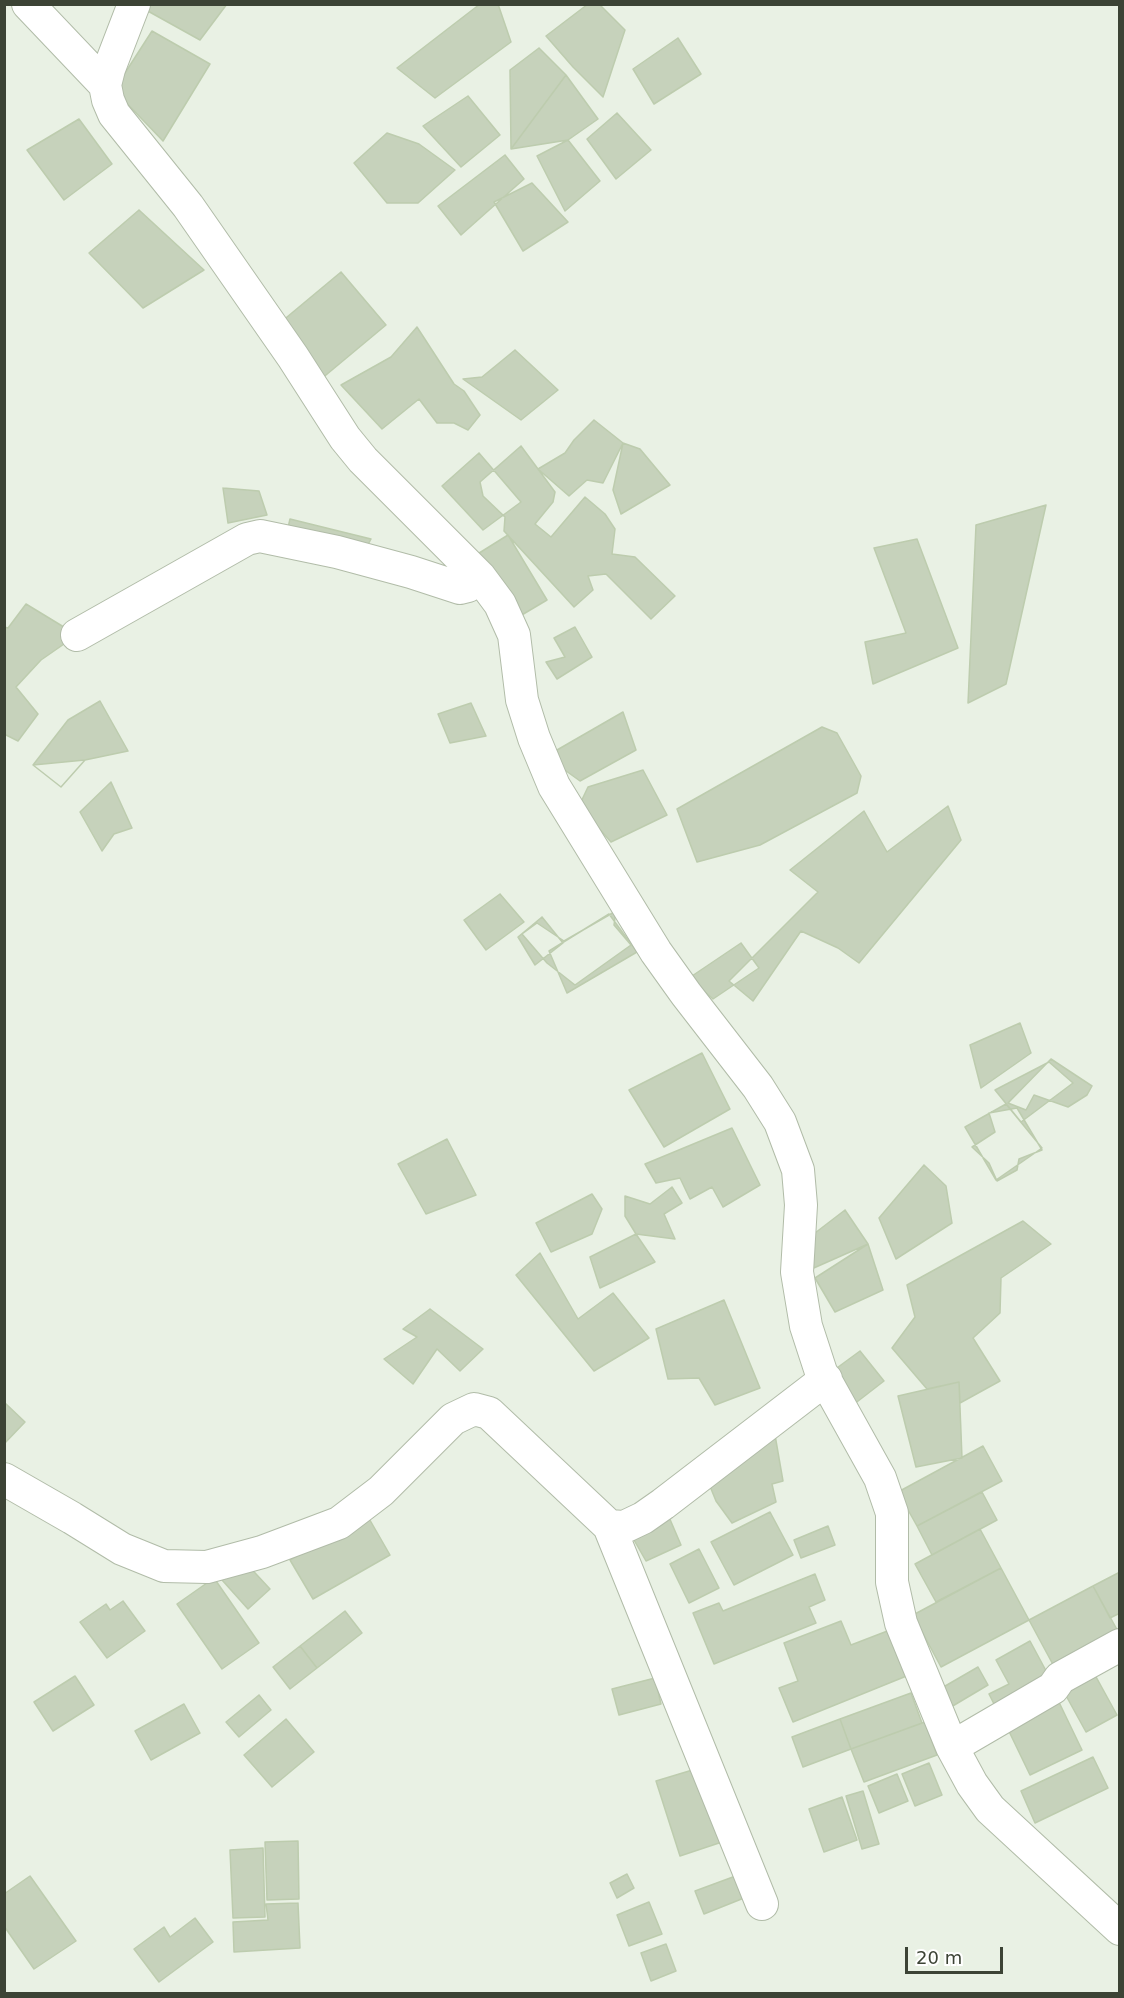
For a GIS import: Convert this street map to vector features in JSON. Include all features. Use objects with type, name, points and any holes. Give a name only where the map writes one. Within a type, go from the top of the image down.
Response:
[{"type":"street","points":[[28,4],[105,86]]},
{"type":"street","points":[[134,4],[109,69],[105,86],[114,114],[201,224],[287,348],[345,438],[363,460],[480,577],[500,604],[514,635],[522,700],[534,738],[554,786],[656,952],[751,1078],[780,1122],[798,1170],[801,1205],[797,1272],[806,1326],[821,1371],[864,1447],[883,1487],[892,1513],[892,1582],[901,1623],[952,1747],[972,1784],[990,1809],[1119,1929]]},
{"type":"street","points":[[76,635],[247,539],[260,536],[337,552],[460,588],[468,586],[480,577]]},
{"type":"street","points":[[609,1526],[624,1527],[643,1518],[826,1379]]},
{"type":"street","points":[[4,1479],[122,1550],[164,1566],[207,1567],[262,1552],[339,1523],[381,1491],[453,1419],[474,1409],[489,1413],[609,1526],[762,1904]]},
{"type":"street","points":[[952,1747],[1053,1688],[1060,1678],[1119,1646]]},
{"type":"building","points":[[150,4],[227,4],[200,40],[146,10]]},
{"type":"building","points":[[480,4],[498,4],[511,42],[435,98],[397,68]]},
{"type":"building","points":[[588,4],[599,4],[625,30],[603,97],[546,36]]},
{"type":"building","points":[[152,31],[210,64],[163,141],[114,90]]},
{"type":"building","points":[[678,38],[701,74],[654,104],[633,69]]},
{"type":"building","points":[[539,48],[566,75],[511,149],[510,70]]},
{"type":"building","points":[[566,75],[598,119],[568,140],[511,149]]},
{"type":"building","points":[[468,96],[500,135],[461,167],[423,126]]},
{"type":"building","points":[[617,113],[651,150],[616,179],[587,139]]},
{"type":"building","points":[[79,119],[112,164],[64,200],[27,150]]},
{"type":"building","points":[[387,133],[419,144],[455,170],[418,203],[387,203],[354,163]]},
{"type":"building","points":[[568,140],[600,181],[565,211],[537,156]]},
{"type":"building","points":[[505,155],[524,179],[461,235],[438,206]]},
{"type":"building","points":[[532,183],[568,222],[523,251],[494,202]]},
{"type":"building","points":[[139,210],[204,270],[143,308],[89,253]]},
{"type":"building","points":[[341,272],[386,325],[302,395],[263,337]]},
{"type":"building","points":[[417,327],[454,384],[464,391],[480,415],[468,430],[454,423],[437,423],[419,399],[382,429],[341,385],[391,357]]},
{"type":"building","points":[[515,350],[558,390],[521,420],[463,379],[482,377]]},
{"type":"building","points":[[594,420],[623,443],[603,483],[587,480],[569,496],[538,469],[565,453],[574,440]]},
{"type":"building","points":[[623,443],[640,449],[670,485],[621,514],[613,490]]},
{"type":"building","points":[[521,446],[555,492],[553,502],[535,524],[551,537],[585,497],[605,514],[615,529],[612,554],[635,557],[675,596],[651,619],[606,574],[588,576],[593,590],[574,607],[504,531],[505,517],[483,496],[480,482]]},
{"type":"building","points":[[479,453],[521,502],[483,530],[442,486]]},
{"type":"building","points":[[223,488],[259,491],[267,515],[228,523]]},
{"type":"building","points":[[1046,505],[1006,684],[968,703],[976,525]]},
{"type":"building","points":[[290,519],[371,539],[364,552],[287,532]]},
{"type":"building","points":[[508,535],[547,600],[515,619],[476,555]]},
{"type":"building","points":[[917,539],[958,648],[873,684],[865,642],[906,633],[874,548]]},
{"type":"building","points":[[26,604],[77,635],[41,660],[16,687],[38,714],[18,741],[4,734],[4,627],[8,628]]},
{"type":"building","points":[[575,627],[592,657],[557,679],[546,662],[565,657],[554,638]]},
{"type":"building","points":[[100,701],[128,751],[85,760],[61,787],[33,765],[68,720]]},
{"type":"building","points":[[471,703],[486,736],[450,743],[438,714]]},
{"type":"building","points":[[623,712],[636,750],[580,781],[562,768],[557,750]]},
{"type":"building","points":[[822,727],[837,733],[861,776],[857,793],[760,845],[697,862],[677,809]]},
{"type":"building","points":[[85,760],[61,787],[33,765]]},
{"type":"building","points":[[643,770],[667,815],[611,842],[579,806],[588,787]]},
{"type":"building","points":[[111,782],[132,828],[114,834],[102,851],[80,812]]},
{"type":"building","points":[[948,806],[961,840],[859,963],[838,948],[801,931],[753,1001],[729,981],[818,892],[790,870],[864,811],[887,852]]},
{"type":"building","points":[[500,894],[524,922],[486,950],[464,920]]},
{"type":"building","points":[[616,911],[614,925],[631,945],[575,985],[547,963],[522,934],[537,923],[564,941]]},
{"type":"building","points":[[609,914],[637,952],[567,993],[549,951]]},
{"type":"building","points":[[542,917],[563,943],[535,965],[518,937]]},
{"type":"building","points":[[741,943],[759,968],[713,999],[689,978]]},
{"type":"building","points":[[1020,1023],[1031,1053],[981,1088],[970,1045]]},
{"type":"building","points":[[702,1053],[730,1109],[664,1147],[629,1090]]},
{"type":"building","points":[[1051,1059],[1092,1086],[1087,1095],[1068,1107],[1034,1095],[1026,1110],[1008,1103]]},
{"type":"building","points":[[1049,1062],[1073,1083],[1021,1122],[995,1090]]},
{"type":"building","points":[[1006,1104],[1042,1148],[996,1180],[965,1127]]},
{"type":"building","points":[[1017,1108],[1042,1150],[1019,1159],[1017,1170],[997,1181],[989,1163],[972,1147],[995,1132],[989,1113]]},
{"type":"building","points":[[732,1128],[760,1185],[723,1207],[712,1187],[690,1199],[680,1178],[656,1183],[645,1164]]},
{"type":"building","points":[[447,1139],[476,1195],[426,1214],[398,1164]]},
{"type":"building","points":[[924,1165],[946,1186],[952,1223],[896,1259],[879,1218]]},
{"type":"building","points":[[672,1187],[682,1203],[664,1214],[675,1239],[636,1234],[625,1216],[625,1196],[650,1204]]},
{"type":"building","points":[[592,1194],[602,1209],[592,1234],[551,1252],[536,1223]]},
{"type":"building","points":[[845,1210],[868,1244],[807,1271],[798,1246]]},
{"type":"building","points":[[1023,1221],[1051,1244],[1001,1278],[1000,1313],[973,1338],[1000,1381],[960,1403],[959,1382],[927,1389],[892,1348],[915,1317],[907,1285]]},
{"type":"building","points":[[636,1234],[655,1262],[600,1288],[590,1257]]},
{"type":"building","points":[[868,1244],[883,1290],[835,1312],[815,1278]]},
{"type":"building","points":[[540,1253],[578,1319],[613,1293],[649,1338],[594,1371],[516,1275]]},
{"type":"building","points":[[724,1300],[760,1388],[715,1405],[699,1378],[668,1379],[656,1329]]},
{"type":"building","points":[[430,1309],[483,1349],[460,1371],[437,1349],[413,1384],[384,1359],[417,1337],[403,1329]]},
{"type":"building","points":[[860,1351],[884,1381],[853,1405],[830,1373]]},
{"type":"building","points":[[959,1382],[962,1458],[916,1467],[898,1396]]},
{"type":"building","points":[[4,1402],[25,1422],[4,1444]]},
{"type":"building","points":[[775,1435],[783,1481],[772,1484],[776,1502],[732,1523],[716,1501],[707,1479]]},
{"type":"building","points":[[983,1446],[1002,1481],[917,1526],[898,1492]]},
{"type":"building","points":[[982,1492],[997,1520],[932,1555],[917,1526]]},
{"type":"building","points":[[666,1510],[681,1545],[646,1561],[630,1533]]},
{"type":"building","points":[[770,1512],[793,1555],[734,1585],[711,1542]]},
{"type":"building","points":[[367,1515],[390,1555],[313,1599],[290,1560]]},
{"type":"building","points":[[828,1526],[835,1545],[801,1558],[794,1540]]},
{"type":"building","points":[[980,1529],[1001,1568],[936,1602],[915,1564]]},
{"type":"building","points":[[699,1549],[719,1588],[689,1603],[670,1564]]},
{"type":"building","points":[[244,1561],[270,1589],[248,1609],[222,1580]]},
{"type":"building","points":[[1001,1568],[1029,1620],[941,1667],[913,1615]]},
{"type":"building","points":[[1120,1572],[1120,1613],[1110,1618],[1093,1586]]},
{"type":"building","points":[[815,1574],[825,1600],[809,1607],[816,1623],[714,1664],[693,1613],[719,1603],[723,1611]]},
{"type":"building","points":[[214,1578],[259,1643],[222,1669],[177,1604]]},
{"type":"building","points":[[1093,1586],[1120,1635],[1057,1672],[1029,1620]]},
{"type":"building","points":[[123,1601],[145,1631],[107,1658],[80,1622],[106,1604],[110,1610]]},
{"type":"building","points":[[345,1611],[362,1633],[317,1668],[300,1646]]},
{"type":"building","points":[[841,1621],[851,1645],[890,1630],[909,1675],[793,1722],[779,1688],[798,1681],[784,1643]]},
{"type":"building","points":[[1030,1641],[1051,1680],[997,1710],[989,1694],[1009,1684],[996,1660]]},
{"type":"building","points":[[300,1646],[317,1668],[290,1689],[273,1667]]},
{"type":"building","points":[[978,1667],[988,1685],[951,1707],[940,1689]]},
{"type":"building","points":[[1095,1675],[1117,1715],[1086,1732],[1064,1692]]},
{"type":"building","points":[[75,1676],[94,1705],[53,1731],[34,1702]]},
{"type":"building","points":[[655,1678],[661,1704],[619,1715],[612,1689]]},
{"type":"building","points":[[911,1693],[922,1723],[851,1749],[840,1719]]},
{"type":"building","points":[[259,1695],[271,1710],[239,1737],[226,1722]]},
{"type":"building","points":[[1056,1696],[1082,1750],[1030,1775],[1004,1721]]},
{"type":"building","points":[[184,1704],[200,1733],[151,1760],[135,1731]]},
{"type":"building","points":[[286,1719],[314,1752],[272,1787],[244,1755]]},
{"type":"building","points":[[840,1719],[851,1749],[803,1767],[792,1737]]},
{"type":"building","points":[[925,1722],[937,1755],[864,1782],[851,1749]]},
{"type":"building","points":[[1093,1757],[1108,1788],[1035,1823],[1021,1791]]},
{"type":"building","points":[[929,1763],[942,1795],[915,1806],[902,1774]]},
{"type":"building","points":[[699,1768],[722,1842],[680,1856],[656,1781]]},
{"type":"building","points":[[897,1774],[908,1801],[879,1813],[868,1786]]},
{"type":"building","points":[[863,1791],[879,1844],[862,1849],[846,1796]]},
{"type":"building","points":[[842,1797],[857,1840],[824,1852],[809,1809]]},
{"type":"building","points":[[298,1841],[299,1899],[267,1900],[265,1842]]},
{"type":"building","points":[[263,1848],[265,1917],[233,1918],[230,1850]]},
{"type":"building","points":[[627,1874],[634,1888],[617,1898],[610,1883]]},
{"type":"building","points":[[741,1874],[749,1896],[704,1914],[695,1891]]},
{"type":"building","points":[[30,1876],[76,1941],[34,1969],[4,1926],[4,1894]]},
{"type":"building","points":[[649,1902],[662,1934],[629,1946],[617,1915]]},
{"type":"building","points":[[298,1903],[300,1948],[234,1952],[233,1922],[268,1920],[266,1904]]},
{"type":"building","points":[[195,1918],[213,1942],[159,1982],[134,1949],[164,1927],[170,1937]]},
{"type":"building","points":[[666,1944],[676,1971],[651,1981],[641,1953]]}]
